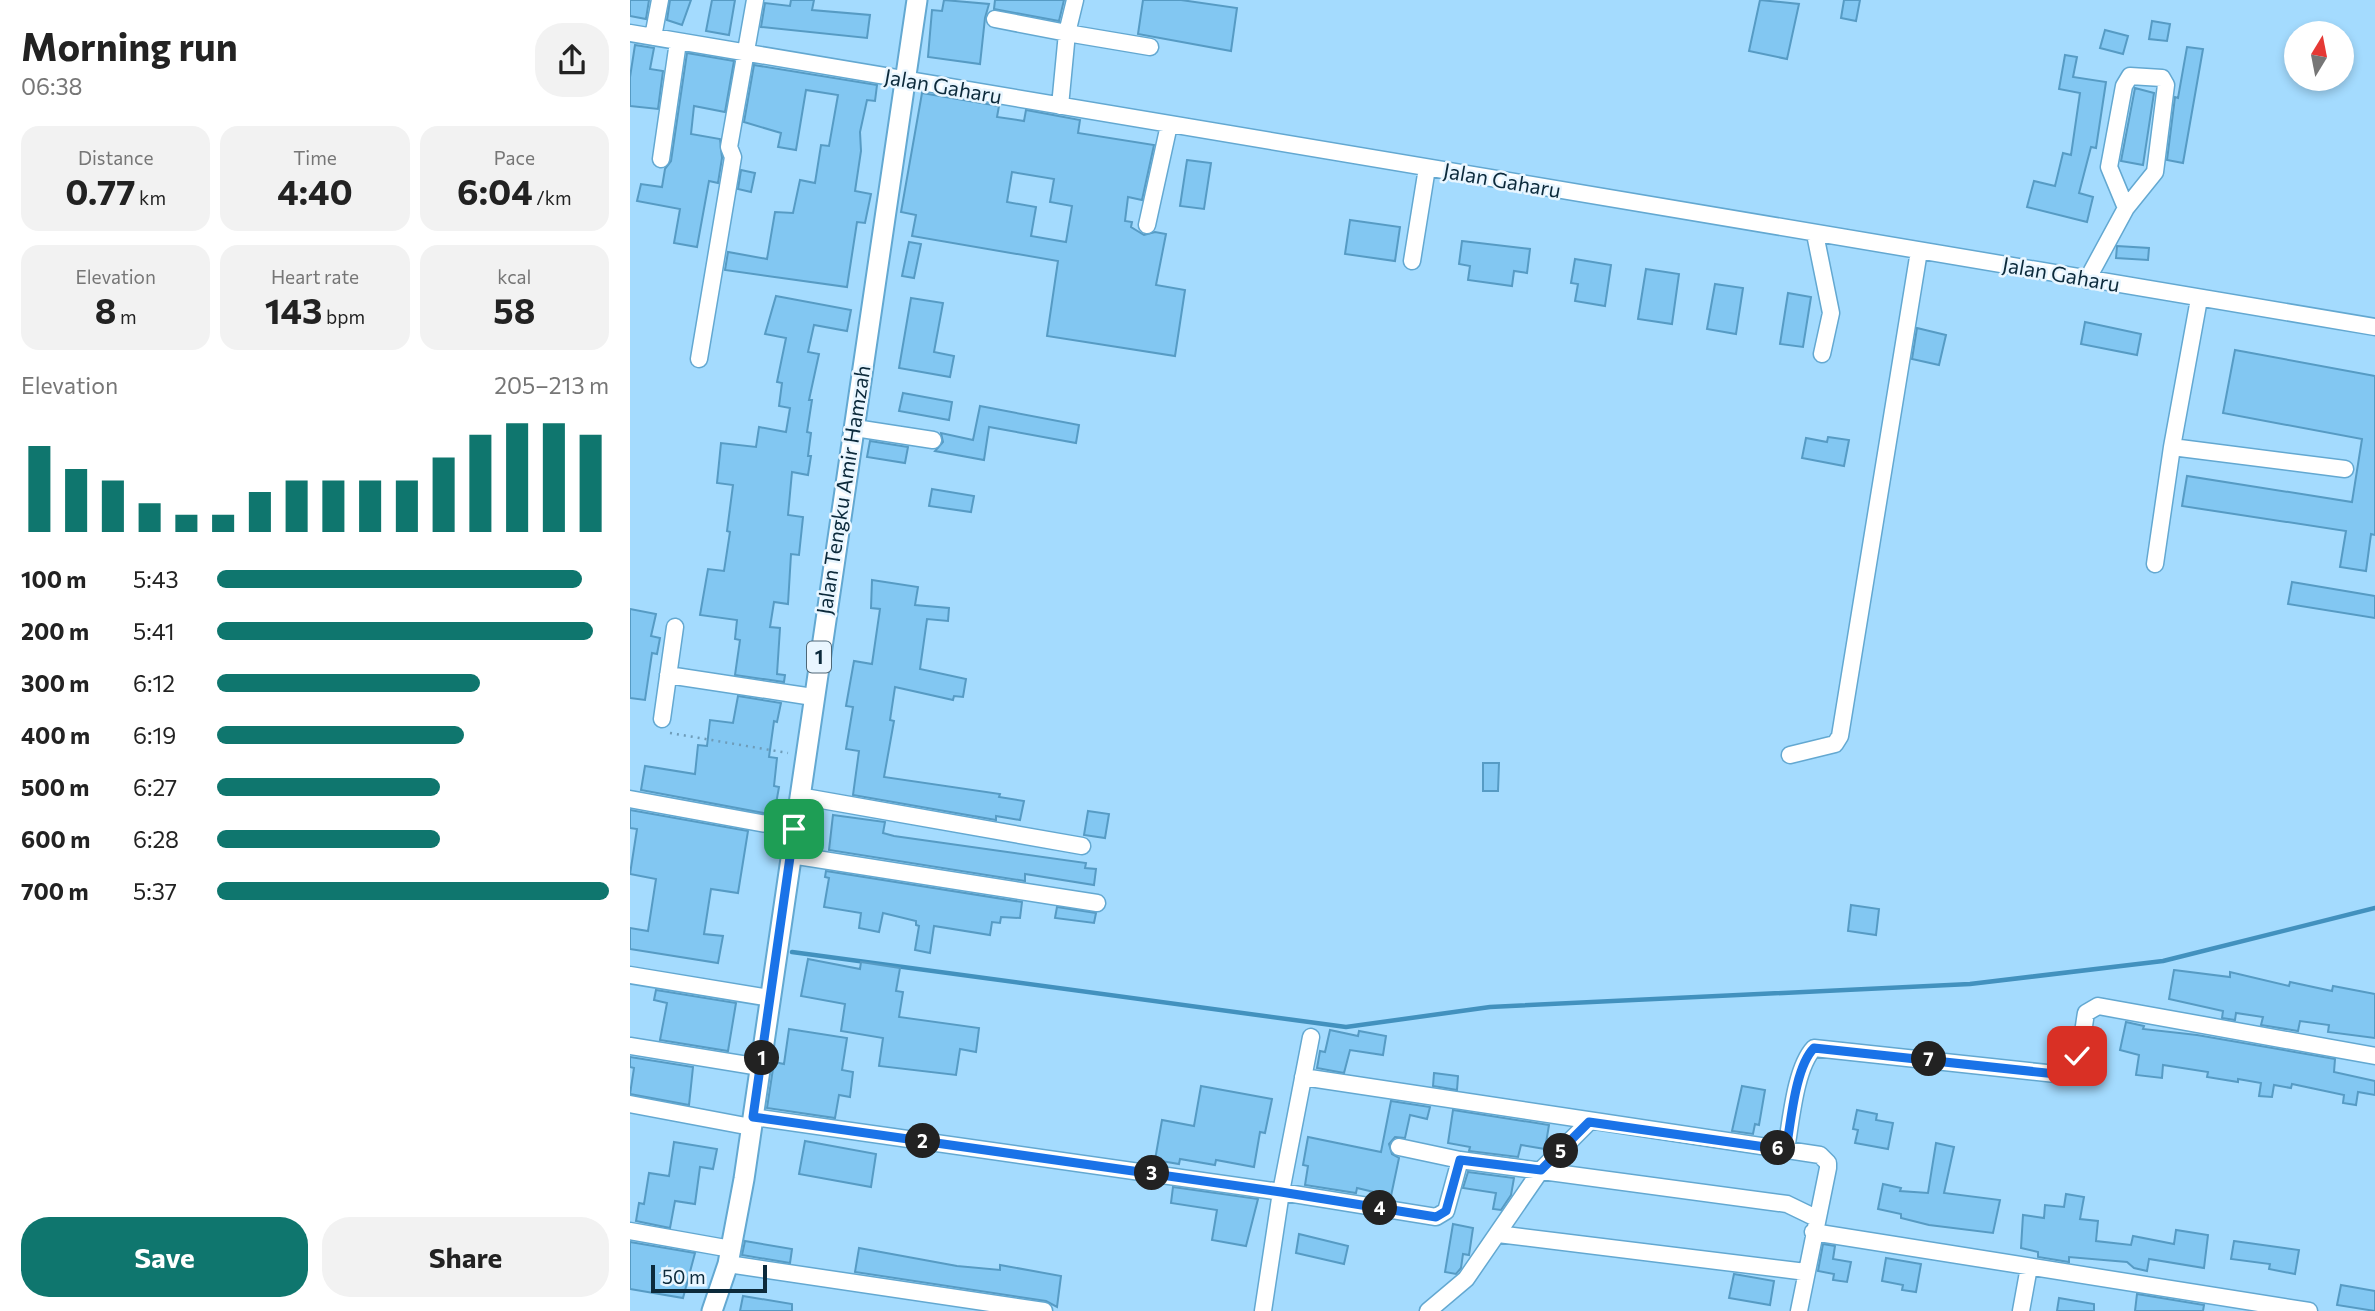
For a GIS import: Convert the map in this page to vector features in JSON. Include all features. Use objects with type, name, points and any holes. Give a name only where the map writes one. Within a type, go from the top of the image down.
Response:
[{"type":"main road","name":"Jalan Tengku Amir Hamzah","points":[[712,1311],[730,1257],[752,1122],[917,0]]},
{"type":"street","points":[[653,37],[660,0]]},
{"type":"street","points":[[699,359],[733,157],[729,148],[755,0]]},
{"type":"street","points":[[1060,106],[1067,33],[1075,0]]},
{"type":"street","points":[[995,19],[1150,47]]},
{"type":"street","name":"Jalan Gaharu","points":[[630,35],[2375,327]]},
{"type":"street","points":[[661,159],[678,41]]},
{"type":"street","points":[[2087,280],[2126,208],[2155,172],[2166,85],[2162,78],[2130,76],[2124,86],[2109,167],[2126,208]]},
{"type":"street","points":[[1147,225],[1169,125]]},
{"type":"street","points":[[1412,261],[1427,169]]},
{"type":"street","points":[[1815,234],[1831,313],[1822,354]]},
{"type":"street","points":[[1790,755],[1835,744],[1840,736],[1919,251]]},
{"type":"street","points":[[2155,564],[2172,447],[2199,299]]},
{"type":"street","points":[[855,428],[933,440]]},
{"type":"street","points":[[2172,447],[2344,470]]},
{"type":"street","points":[[662,719],[675,627]]},
{"type":"street","points":[[668,675],[813,697]]},
{"type":"street","points":[[799,796],[1082,846]]},
{"type":"street","points":[[630,799],[794,829]]},
{"type":"street","points":[[791,855],[1097,902]]},
{"type":"street","points":[[630,975],[770,998]]},
{"type":"street","points":[[1786,1150],[1798,1084],[1807,1055],[1814,1048],[2056,1074],[2071,1068],[2077,1056],[2086,1013],[2098,1006],[2375,1056]]},
{"type":"street","points":[[1263,1311],[1281,1192],[1311,1037]]},
{"type":"street","points":[[630,1046],[760,1067]]},
{"type":"street","points":[[1303,1077],[1820,1155],[1828,1163],[1799,1311]]},
{"type":"street","points":[[630,1104],[1281,1192],[1439,1217],[1446,1211],[1460,1160]]},
{"type":"street","points":[[1429,1311],[1466,1279],[1541,1170],[1589,1122]]},
{"type":"street","points":[[1399,1147],[1460,1160],[1787,1204],[1814,1225],[2029,1267],[2309,1311]]},
{"type":"street","points":[[630,1231],[730,1257],[1044,1311]]},
{"type":"street","points":[[1498,1234],[1806,1272]]},
{"type":"street","points":[[2021,1311],[2029,1267]]},
{"type":"path","points":[[662,719],[661,726],[665,732],[805,756]]},
{"type":"building","points":[[630,0],[649,0],[646,19],[630,16]]},
{"type":"building","points":[[670,0],[691,0],[682,25],[667,20]]},
{"type":"building","points":[[712,0],[735,0],[729,35],[706,31]]},
{"type":"building","points":[[791,0],[814,0],[812,10],[870,15],[867,38],[761,27],[765,3],[790,6]]},
{"type":"building","points":[[944,0],[989,4],[980,64],[928,57],[932,10],[942,11]]},
{"type":"building","points":[[995,0],[1064,0],[1059,21],[994,9]]},
{"type":"building","points":[[1143,0],[1181,0],[1237,8],[1231,51],[1138,34]]},
{"type":"building","points":[[1760,0],[1799,4],[1787,59],[1749,51]]},
{"type":"building","points":[[1844,0],[1860,0],[1856,21],[1841,18]]},
{"type":"building","points":[[2152,21],[2170,24],[2167,41],[2149,39]]},
{"type":"building","points":[[2105,30],[2128,36],[2123,54],[2100,48]]},
{"type":"building","points":[[635,45],[654,48],[650,69],[663,71],[658,109],[630,106],[630,77]]},
{"type":"building","points":[[2187,47],[2203,49],[2183,163],[2167,160],[2175,97],[2178,98]]},
{"type":"building","points":[[687,53],[734,61],[725,112],[694,106],[691,134],[720,139],[722,158],[718,183],[709,181],[697,247],[674,243],[680,209],[637,201],[641,184],[662,187],[665,169],[671,161]]},
{"type":"building","points":[[2065,55],[2077,57],[2073,77],[2106,82],[2096,148],[2091,147],[2079,193],[2093,197],[2087,222],[2027,207],[2034,181],[2055,186],[2063,153],[2071,155],[2080,93],[2059,89]]},
{"type":"building","points":[[754,65],[877,85],[875,101],[867,100],[860,132],[861,151],[855,191],[871,194],[865,223],[857,222],[847,287],[725,270],[728,252],[767,259],[775,212],[793,213],[800,180],[815,183],[821,145],[829,146],[838,95],[806,90],[796,150],[778,147],[781,133],[744,122]]},
{"type":"building","points":[[2135,88],[2154,93],[2143,165],[2121,161]]},
{"type":"building","points":[[922,93],[999,106],[997,117],[1024,121],[1026,110],[1080,120],[1078,133],[1154,145],[1142,200],[1128,197],[1125,221],[1132,222],[1131,227],[1144,235],[1155,232],[1166,234],[1156,285],[1185,290],[1175,356],[1047,336],[1058,261],[912,236],[916,215],[901,212]],"holes":[[[1012,172],[1054,179],[1050,202],[1072,206],[1066,242],[1031,236],[1036,207],[1007,202]]]},
{"type":"building","points":[[1187,160],[1211,163],[1204,209],[1180,206]]},
{"type":"building","points":[[741,170],[755,173],[751,192],[738,189]]},
{"type":"building","points":[[1350,220],[1400,227],[1395,261],[1345,254]]},
{"type":"building","points":[[1462,241],[1530,249],[1527,273],[1514,271],[1512,286],[1468,280],[1470,266],[1459,264]]},
{"type":"building","points":[[909,242],[921,244],[914,278],[902,276]]},
{"type":"building","points":[[2117,246],[2149,248],[2148,260],[2116,258]]},
{"type":"building","points":[[1575,259],[1611,265],[1605,306],[1575,301],[1578,284],[1571,283]]},
{"type":"building","points":[[1646,269],[1679,274],[1672,324],[1638,319]]},
{"type":"building","points":[[1715,284],[1743,288],[1736,334],[1707,329]]},
{"type":"building","points":[[1788,293],[1811,297],[1803,347],[1780,344]]},
{"type":"building","points":[[776,296],[851,310],[847,331],[814,325],[808,352],[819,354],[809,400],[812,400],[807,432],[811,433],[808,456],[811,456],[808,475],[792,472],[788,515],[803,517],[799,555],[791,554],[788,604],[774,602],[770,627],[780,628],[777,674],[785,675],[784,682],[735,675],[740,640],[735,639],[737,620],[700,615],[708,569],[724,571],[730,532],[727,531],[733,485],[717,483],[721,443],[756,447],[759,427],[786,432],[790,408],[779,406],[782,383],[777,382],[786,338],[765,334]]},
{"type":"building","points":[[911,298],[943,303],[934,352],[954,356],[950,377],[899,368]]},
{"type":"building","points":[[2085,322],[2141,334],[2137,355],[2081,344]]},
{"type":"building","points":[[1917,328],[1946,335],[1939,365],[1912,359]]},
{"type":"building","points":[[2235,350],[2375,376],[2375,535],[2371,534],[2366,571],[2340,567],[2346,531],[2182,506],[2187,476],[2352,502],[2362,439],[2223,413]]},
{"type":"building","points":[[903,393],[952,402],[949,420],[899,411]]},
{"type":"building","points":[[980,406],[1079,425],[1076,443],[989,427],[984,460],[935,451],[943,442],[941,433],[973,440]]},
{"type":"building","points":[[1828,437],[1849,440],[1844,466],[1802,458],[1806,438],[1827,442]]},
{"type":"building","points":[[870,441],[908,447],[905,463],[867,457]]},
{"type":"building","points":[[932,489],[974,496],[971,512],[929,506]]},
{"type":"building","points":[[872,580],[918,587],[915,605],[949,608],[948,621],[927,619],[920,669],[966,679],[963,697],[954,696],[953,700],[895,687],[890,720],[894,721],[884,777],[1000,794],[999,797],[1024,801],[1020,820],[996,816],[996,820],[853,795],[859,751],[846,749],[853,707],[846,706],[854,661],[872,664],[880,609],[871,608]]},
{"type":"building","points":[[2292,582],[2375,596],[2375,618],[2288,604]]},
{"type":"building","points":[[630,609],[656,614],[651,636],[660,638],[657,654],[652,653],[645,700],[630,698]]},
{"type":"building","points":[[738,696],[781,703],[777,722],[774,721],[769,757],[777,758],[774,786],[779,787],[774,815],[641,790],[645,766],[695,774],[698,745],[707,746],[710,720],[733,723]]},
{"type":"building","points":[[1483,763],[1499,763],[1498,791],[1483,791]]},
{"type":"building","points":[[630,810],[748,831],[738,893],[711,889],[704,934],[723,936],[718,963],[630,949],[630,928],[648,931],[656,879],[630,874],[637,829],[630,828]]},
{"type":"building","points":[[1088,811],[1109,814],[1105,838],[1084,835]]},
{"type":"building","points":[[833,815],[885,822],[883,833],[894,836],[1086,863],[1085,868],[1096,869],[1094,885],[1025,874],[1025,881],[829,850]]},
{"type":"building","points":[[826,871],[1022,902],[1020,918],[1001,917],[1000,923],[992,922],[990,935],[934,926],[930,953],[915,950],[919,926],[916,921],[883,913],[879,932],[859,928],[861,913],[824,907],[829,878],[825,877]]},
{"type":"building","points":[[1851,905],[1879,909],[1876,935],[1848,931]]},
{"type":"building","points":[[1057,907],[1096,913],[1094,923],[1055,918]]},
{"type":"building","points":[[808,959],[860,969],[861,962],[900,968],[896,991],[903,992],[899,1017],[979,1028],[976,1052],[960,1049],[956,1075],[879,1066],[883,1038],[841,1031],[845,1004],[801,996]]},
{"type":"building","points":[[2174,970],[2230,977],[2230,972],[2289,986],[2290,982],[2332,991],[2333,986],[2375,994],[2375,1038],[2328,1032],[2329,1025],[2300,1021],[2298,1031],[2261,1025],[2263,1017],[2236,1013],[2235,1020],[2222,1018],[2223,1011],[2169,999]]},
{"type":"building","points":[[656,990],[736,1003],[728,1051],[660,1040],[667,1003],[654,1000]]},
{"type":"building","points":[[2126,1022],[2144,1026],[2143,1029],[2197,1035],[2335,1059],[2334,1072],[2375,1081],[2375,1095],[2358,1092],[2356,1105],[2343,1103],[2344,1095],[2292,1084],[2291,1088],[2274,1085],[2272,1097],[2259,1096],[2261,1083],[2207,1077],[2208,1072],[2163,1065],[2162,1078],[2136,1075],[2139,1055],[2120,1050]]},
{"type":"building","points":[[789,1029],[847,1038],[842,1070],[853,1072],[850,1097],[839,1095],[835,1118],[767,1108],[774,1062],[784,1064]]},
{"type":"building","points":[[1330,1030],[1358,1036],[1359,1031],[1386,1036],[1383,1055],[1350,1050],[1344,1073],[1317,1068],[1320,1051],[1325,1052]]},
{"type":"building","points":[[630,1057],[693,1067],[689,1105],[630,1094],[634,1068],[630,1067]]},
{"type":"building","points":[[1434,1073],[1458,1076],[1457,1090],[1433,1086]]},
{"type":"building","points":[[1201,1086],[1272,1099],[1265,1133],[1260,1132],[1254,1167],[1216,1160],[1215,1165],[1180,1159],[1179,1164],[1155,1160],[1162,1120],[1194,1126]]},
{"type":"building","points":[[1742,1086],[1765,1090],[1759,1125],[1755,1124],[1753,1134],[1732,1131]]},
{"type":"building","points":[[1391,1101],[1430,1107],[1427,1119],[1410,1115],[1405,1138],[1395,1137],[1389,1144],[1392,1154],[1399,1158],[1391,1196],[1357,1188],[1356,1193],[1305,1185],[1308,1166],[1303,1165],[1308,1137],[1381,1152]]},
{"type":"building","points":[[1453,1110],[1549,1125],[1545,1149],[1521,1145],[1518,1157],[1469,1151],[1470,1147],[1448,1143]]},
{"type":"building","points":[[1857,1110],[1877,1114],[1876,1120],[1893,1123],[1888,1149],[1855,1143],[1858,1130],[1853,1129]]},
{"type":"building","points":[[805,1141],[876,1154],[871,1187],[799,1174]]},
{"type":"building","points":[[674,1142],[717,1149],[713,1169],[700,1167],[695,1204],[675,1201],[670,1228],[636,1221],[639,1203],[644,1204],[649,1173],[669,1176]]},
{"type":"building","points":[[1936,1143],[1954,1147],[1944,1193],[2000,1200],[1993,1233],[1929,1225],[1901,1218],[1901,1214],[1878,1209],[1883,1184],[1901,1188],[1900,1191],[1928,1193]]},
{"type":"building","points":[[1468,1172],[1514,1178],[1511,1195],[1501,1210],[1493,1209],[1496,1193],[1463,1188]]},
{"type":"building","points":[[1173,1187],[1258,1199],[1246,1246],[1212,1240],[1217,1210],[1171,1203]]},
{"type":"building","points":[[2066,1194],[2084,1197],[2080,1219],[2098,1221],[2096,1241],[2131,1245],[2133,1236],[2174,1244],[2176,1230],[2208,1235],[2204,1268],[2149,1259],[2147,1271],[2134,1268],[2127,1262],[2069,1257],[2069,1262],[2038,1257],[2038,1252],[2021,1248],[2023,1215],[2044,1218],[2045,1205],[2064,1207]]},
{"type":"building","points":[[1453,1224],[1473,1228],[1469,1255],[1463,1254],[1461,1268],[1456,1274],[1445,1272]]},
{"type":"building","points":[[1299,1234],[1348,1246],[1344,1264],[1296,1253]]},
{"type":"building","points":[[745,1241],[792,1249],[790,1263],[742,1255]]},
{"type":"building","points":[[2234,1241],[2299,1250],[2295,1274],[2269,1269],[2270,1264],[2231,1259]]},
{"type":"building","points":[[630,1242],[695,1253],[683,1298],[630,1289]]},
{"type":"building","points":[[1823,1244],[1835,1246],[1833,1259],[1851,1262],[1847,1282],[1833,1280],[1834,1274],[1818,1271]]},
{"type":"building","points":[[859,1248],[957,1266],[1000,1270],[1000,1265],[1061,1276],[1057,1307],[1046,1301],[855,1272]]},
{"type":"building","points":[[1886,1258],[1921,1264],[1916,1292],[1902,1290],[1903,1285],[1882,1281]]},
{"type":"building","points":[[1734,1274],[1774,1281],[1770,1305],[1729,1298]]},
{"type":"building","points":[[2341,1285],[2375,1291],[2375,1311],[2337,1305]]},
{"type":"building","points":[[2137,1294],[2204,1305],[2203,1311],[2135,1311]]},
{"type":"building","points":[[743,1296],[792,1304],[792,1311],[740,1311]]},
{"type":"building","points":[[2059,1298],[2094,1304],[2094,1311],[2057,1311]]},
{"type":"waterway","points":[[792,952],[1346,1027],[1490,1007],[1970,984],[2163,961],[2375,908]]},
{"type":"route","points":[[794,829],[753,1117],[1439,1217],[1446,1211],[1460,1160],[1541,1170],[1589,1122],[1786,1150],[1798,1084],[1807,1055],[1814,1048],[2056,1074],[2071,1068],[2077,1056]]}]
